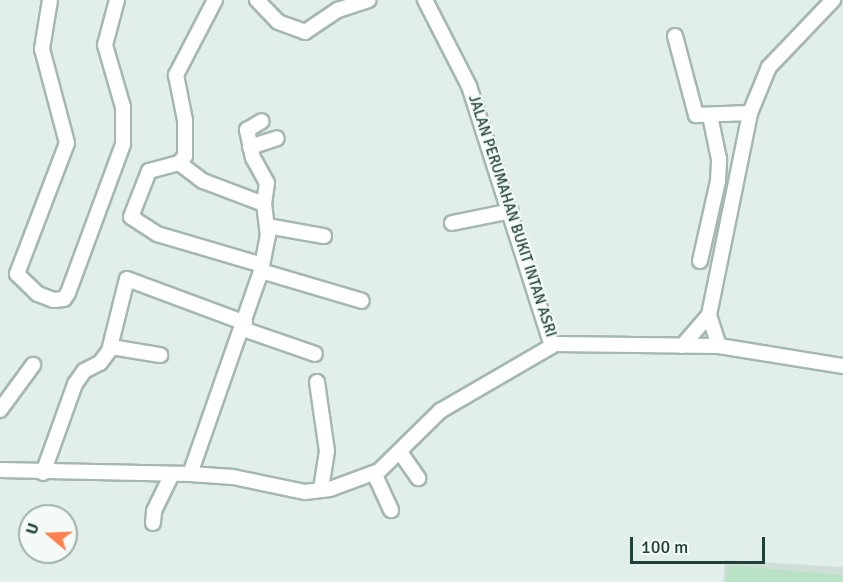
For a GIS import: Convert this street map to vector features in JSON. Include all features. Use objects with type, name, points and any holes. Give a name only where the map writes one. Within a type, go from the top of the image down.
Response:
[{"type":"street","points":[[50,0],[42,49],[67,146],[17,274],[38,294],[58,300],[68,293],[123,144],[123,107],[105,42],[117,0]]},
{"type":"street","points":[[215,0],[176,75],[186,137],[186,153],[179,163],[147,173],[133,209],[133,220],[157,234],[362,302]]},
{"type":"street","points":[[257,0],[278,22],[305,32],[338,10],[368,0]]},
{"type":"street","name":"JALAN PERUMAHAN BUKIT INTAN ASRI","points":[[0,470],[43,473],[190,474],[250,479],[305,492],[321,490],[374,473],[400,452],[440,411],[478,387],[541,356],[554,344],[469,86],[425,0]]},
{"type":"street","points":[[719,346],[709,315],[730,202],[750,114],[769,67],[833,0]]},
{"type":"street","points":[[675,36],[693,111],[700,117],[750,114]]},
{"type":"street","points":[[700,261],[715,199],[719,159],[710,116]]},
{"type":"street","points":[[190,474],[244,326],[262,268],[267,226],[264,204],[267,180],[250,147],[248,127],[262,121]]},
{"type":"street","points":[[250,147],[277,138]]},
{"type":"street","points":[[179,163],[208,184],[264,204]]},
{"type":"street","points":[[715,199],[730,202]]},
{"type":"street","points":[[452,223],[511,211]]},
{"type":"street","points":[[267,226],[324,236]]},
{"type":"street","points":[[43,473],[78,378],[105,359],[111,347],[127,279],[315,354]]},
{"type":"street","points":[[682,346],[709,315]]},
{"type":"street","points":[[554,344],[719,346],[843,366]]},
{"type":"street","points":[[111,347],[159,355]]},
{"type":"street","points":[[0,410],[33,365]]},
{"type":"street","points":[[318,382],[327,450],[321,490]]},
{"type":"street","points":[[400,452],[418,478]]},
{"type":"street","points":[[374,473],[391,510]]},
{"type":"street","points":[[153,523],[154,511],[172,474]]},
{"type":"shaded area","points":[[725,560],[843,567],[843,582],[723,582]]},
{"type":"green space","points":[[728,565],[843,575],[843,582],[726,582]]}]
